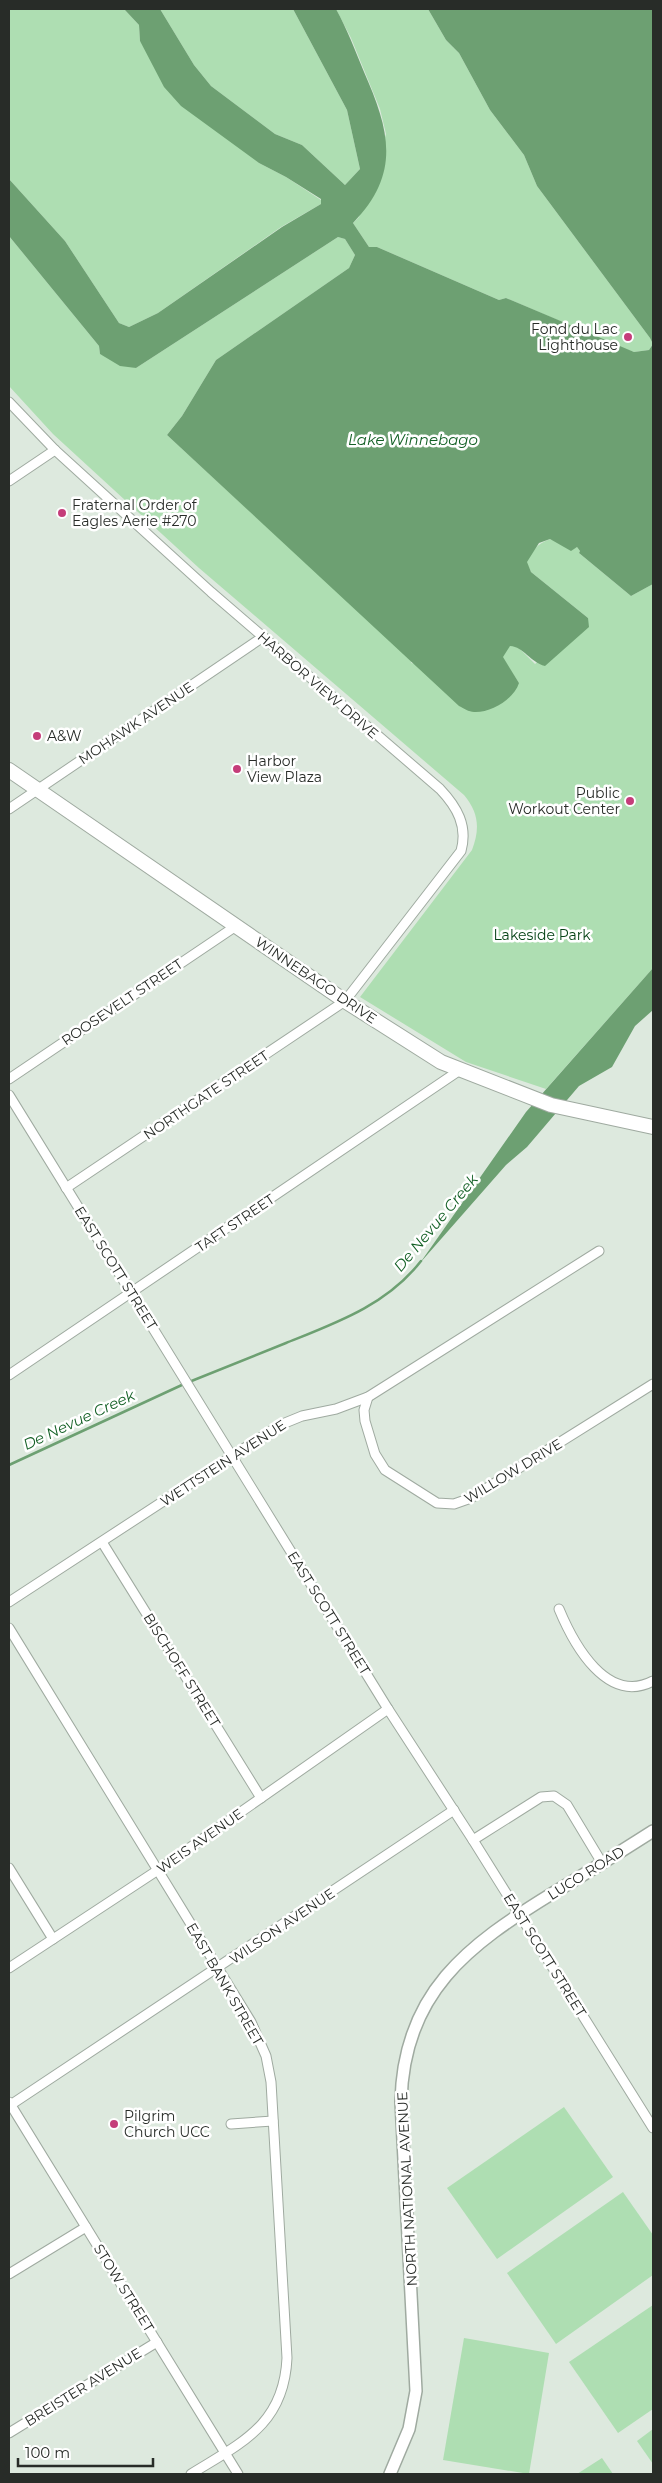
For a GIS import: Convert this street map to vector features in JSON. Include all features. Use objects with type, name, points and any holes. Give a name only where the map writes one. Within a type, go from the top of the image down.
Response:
[{"type":"main road","name":"WINNEBAGO DRIVE","points":[[9,770],[345,1001],[441,1062],[529,1098],[572,1111],[653,1127]]},
{"type":"street","name":"HARBOR VIEW DRIVE","points":[[9,402],[55,450],[263,637],[440,789],[452,802],[462,824],[463,840],[461,851],[345,1001]]},
{"type":"street","points":[[9,481],[55,450]]},
{"type":"street","name":"MOHAWK AVENUE","points":[[9,809],[263,637]]},
{"type":"street","name":"ROOSEVELT STREET","points":[[9,1079],[236,926]]},
{"type":"street","name":"NORTHGATE STREET","points":[[66,1188],[345,1001]]},
{"type":"street","name":"TAFT STREET","points":[[10,1371],[131,1293],[460,1070]]},
{"type":"street","name":"EAST SCOTT STREET","points":[[9,1095],[388,1710],[454,1810],[653,2128]]},
{"type":"street","name":"WETTSTEIN AVENUE","points":[[9,1602],[232,1456],[292,1419],[336,1409],[368,1398],[600,1251]]},
{"type":"street","name":"WILLOW DRIVE","points":[[368,1398],[364,1410],[365,1421],[375,1454],[382,1467],[431,1500],[450,1505],[471,1498],[653,1384]]},
{"type":"street","name":"BISCHOFF STREET","points":[[102,1542],[261,1798]]},
{"type":"street","points":[[559,1609],[579,1646],[605,1677],[628,1687],[641,1686],[653,1680]]},
{"type":"street","name":"EAST BANK STREET","points":[[9,1628],[251,2022],[263,2046],[270,2072],[286,2372],[278,2400],[265,2422],[247,2440],[191,2474]]},
{"type":"street","name":"WEIS AVENUE","points":[[9,1968],[158,1870],[388,1710]]},
{"type":"street","points":[[473,1840],[541,1798],[554,1796],[567,1805],[602,1863]]},
{"type":"street","name":"WILSON AVENUE","points":[[9,2104],[218,1968],[454,1810]]},
{"type":"street","name":"LUCO ROAD","points":[[519,1914],[653,1831]]},
{"type":"street","points":[[9,1868],[53,1939]]},
{"type":"street","name":"NORTH NATIONAL AVENUE","points":[[390,2474],[409,2429],[416,2380],[401,2110],[406,2060],[418,2022],[445,1976],[473,1948],[519,1914]]},
{"type":"street","name":"STOW STREET","points":[[9,2104],[238,2474]]},
{"type":"street","points":[[231,2124],[273,2121]]},
{"type":"street","points":[[9,2274],[86,2226]]},
{"type":"street","name":"BREISTER AVENUE","points":[[9,2433],[157,2342]]},
{"type":"green space","points":[[9,9],[124,9],[139,25],[140,41],[259,163],[286,177],[321,200],[321,204],[281,227],[158,313],[129,327],[119,323],[65,241],[9,179]]},
{"type":"green space","points":[[160,9],[293,9],[347,110],[360,169],[345,185],[302,145],[275,134],[211,86],[194,65]]},
{"type":"green space","points":[[336,9],[428,9],[446,40],[459,53],[490,110],[524,155],[537,186],[650,338],[653,344],[649,350],[634,352],[625,349],[506,298],[499,300],[377,247],[369,247],[353,223],[359,217],[386,134],[380,109],[351,38]]},
{"type":"green space","name":"Lakeside Park","points":[[9,236],[99,346],[100,354],[136,368],[338,237],[345,239],[355,255],[349,268],[216,360],[182,416],[167,435],[412,661],[411,663],[519,683],[502,657],[510,645],[518,647],[535,664],[588,618],[531,572],[526,562],[536,548],[550,539],[574,548],[577,547],[580,551],[579,553],[631,596],[653,584],[653,968],[546,1089],[466,1062],[360,997],[472,850],[477,828],[473,808],[464,795],[199,568],[53,434],[9,386]]},
{"type":"green space","points":[[564,2107],[613,2177],[497,2259],[447,2188]]},
{"type":"green space","points":[[623,2192],[653,2235],[653,2275],[556,2344],[507,2273]]},
{"type":"green space","points":[[653,2305],[653,2409],[618,2433],[569,2362]]},
{"type":"green space","points":[[464,2338],[549,2353],[529,2474],[443,2460]]},
{"type":"green space","points":[[653,2429],[653,2464],[637,2441]]},
{"type":"green space","points":[[602,2458],[613,2474],[577,2474]]},
{"type":"water","name":"Lake Winnebago","points":[[124,9],[160,9],[194,65],[211,86],[275,134],[302,145],[345,185],[360,169],[347,110],[293,9],[336,9],[373,93],[384,132],[385,168],[379,186],[369,204],[353,223],[369,247],[377,247],[499,300],[506,298],[634,352],[649,350],[653,344],[653,584],[631,596],[579,553],[580,551],[577,547],[571,551],[550,539],[539,543],[527,562],[531,572],[588,618],[589,627],[545,666],[519,649],[510,646],[503,657],[519,683],[512,694],[501,704],[481,712],[468,711],[459,706],[167,435],[182,416],[216,360],[349,268],[355,255],[345,239],[338,237],[136,368],[120,366],[100,354],[99,346],[9,236],[9,179],[65,241],[119,323],[129,327],[158,313],[282,227],[321,204],[321,199],[259,163],[181,106],[164,87],[140,41],[139,25]]},
{"type":"water","points":[[428,9],[653,9],[653,344],[537,186],[524,155],[490,110],[459,53],[446,40]]},
{"type":"water","points":[[653,968],[653,1010],[635,1026],[612,1067],[579,1086],[527,1147],[506,1165],[420,1263],[526,1112]]},
{"type":"waterway","name":"De Nevue Creek","points":[[189,1382],[323,1328],[360,1311],[393,1290],[421,1261]]},
{"type":"waterway","name":"De Nevue Creek","points":[[9,1465],[184,1384]]},
{"type":"place","name":"Fond du Lac Lighthouse","points":[[628,337]]},
{"type":"place","name":"Fraternal Order of Eagles Aerie #270","points":[[62,513]]},
{"type":"place","name":"A&W","points":[[37,736]]},
{"type":"place","name":"Harbor View Plaza","points":[[237,769]]},
{"type":"place","name":"Public Workout Center","points":[[630,801]]},
{"type":"place","name":"Pilgrim Church UCC","points":[[114,2124]]}]
